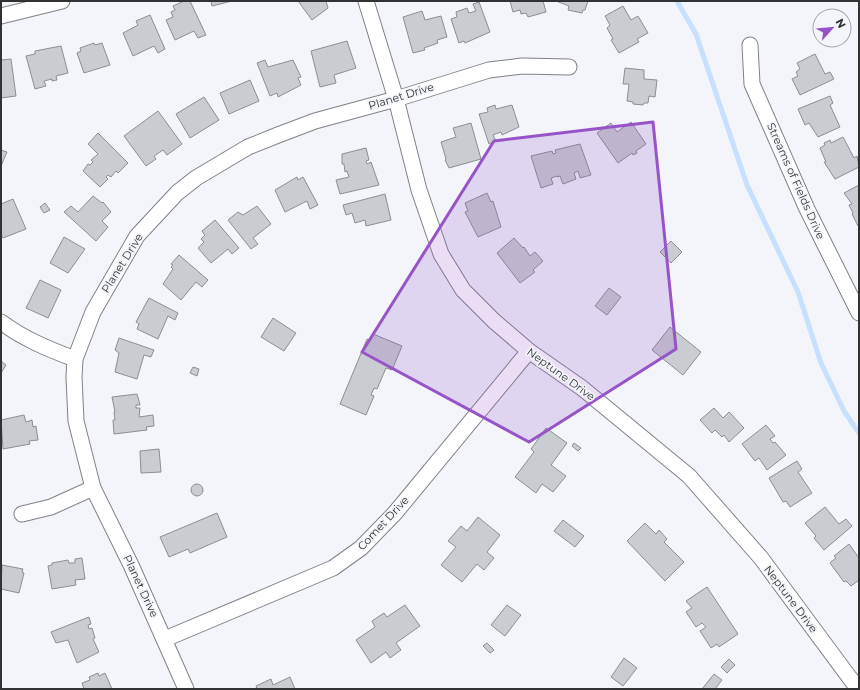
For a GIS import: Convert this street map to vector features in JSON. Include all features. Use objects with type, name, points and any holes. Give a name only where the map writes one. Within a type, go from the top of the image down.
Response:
[{"type":"street","points":[[1,16],[62,1]]},
{"type":"street","name":"Neptune Drive","points":[[366,1],[396,100],[412,167],[441,254],[463,290],[494,321],[529,352],[582,388],[688,476],[761,558],[858,689]]},
{"type":"street","name":"Streams of Fields Drive","points":[[750,45],[752,84],[807,209],[859,313]]},
{"type":"street","name":"Planet Drive","points":[[186,689],[165,639],[93,488],[76,421],[74,377],[75,359],[93,312],[136,236],[177,193],[220,162],[248,147],[315,121],[396,100],[470,75],[503,67],[569,67]]},
{"type":"street","points":[[1,322],[16,333],[39,346],[75,359]]},
{"type":"street","name":"Comet Drive","points":[[165,639],[334,568],[361,548],[395,513],[529,352]]},
{"type":"street","points":[[22,514],[51,507],[93,488]]},
{"type":"highlighted area","points":[[653,122],[676,349],[529,442],[362,352],[494,141]]},
{"type":"building","points":[[184,1],[190,1],[206,35],[198,38],[194,31],[175,40],[166,20],[173,17],[171,12],[175,10],[173,6]]},
{"type":"building","points":[[211,1],[232,1],[212,6]]},
{"type":"building","points":[[298,1],[326,1],[328,8],[312,20]]},
{"type":"building","points":[[510,1],[543,1],[546,12],[528,17],[526,13],[521,14],[520,10],[513,12]]},
{"type":"building","points":[[556,1],[588,1],[585,10],[583,10],[582,13],[568,10],[569,6]]},
{"type":"building","points":[[479,2],[490,32],[465,43],[464,41],[459,43],[451,19],[457,17],[456,12],[467,8],[469,13],[476,11],[473,4]]},
{"type":"building","points":[[623,6],[631,20],[638,16],[648,33],[637,39],[639,42],[619,53],[611,40],[613,39],[607,28],[610,25],[605,16]]},
{"type":"building","points":[[422,11],[425,20],[441,16],[447,37],[437,40],[438,43],[424,48],[425,50],[413,53],[403,17]]},
{"type":"building","points":[[150,15],[165,49],[158,53],[154,46],[133,56],[123,33],[138,25],[136,21]]},
{"type":"building","points":[[347,41],[356,68],[334,75],[336,83],[320,87],[311,51]]},
{"type":"building","points":[[94,43],[95,45],[102,43],[110,65],[84,73],[77,53],[81,51],[80,48]]},
{"type":"building","points":[[61,46],[68,73],[56,76],[57,80],[52,81],[52,79],[44,81],[46,86],[35,89],[26,56],[35,54],[35,51]]},
{"type":"building","points":[[815,54],[825,74],[830,72],[834,79],[800,95],[792,79],[798,76],[796,72],[800,69],[797,63]]},
{"type":"building","points":[[11,59],[16,96],[1,98],[1,60]]},
{"type":"building","points":[[265,60],[268,67],[293,60],[301,77],[298,78],[301,85],[278,97],[277,93],[270,96],[257,63]]},
{"type":"building","points":[[625,68],[644,70],[644,79],[657,80],[655,97],[649,96],[648,103],[644,103],[643,105],[633,104],[633,102],[627,101],[629,84],[623,84]]},
{"type":"building","points":[[250,80],[259,101],[229,114],[220,93]]},
{"type":"building","points":[[830,96],[833,103],[830,105],[840,127],[818,137],[809,123],[805,125],[798,109]]},
{"type":"building","points":[[204,97],[219,120],[190,138],[176,114]]},
{"type":"building","points":[[495,105],[496,109],[512,105],[519,127],[502,135],[501,132],[493,135],[496,141],[489,144],[479,114],[488,112],[487,108]]},
{"type":"building","points":[[158,111],[182,144],[167,155],[163,150],[154,156],[156,159],[146,166],[124,136]]},
{"type":"building","points":[[631,122],[646,144],[636,151],[637,153],[633,155],[632,153],[618,163],[597,133],[611,123],[617,132]]},
{"type":"building","points":[[471,123],[481,159],[449,168],[445,160],[441,142],[456,137],[453,128]]},
{"type":"building","points":[[98,133],[128,163],[118,173],[116,171],[111,177],[108,175],[106,177],[108,179],[100,187],[83,171],[88,164],[90,165],[93,162],[91,160],[98,154],[88,144]]},
{"type":"building","points":[[843,137],[854,158],[857,156],[859,167],[835,179],[824,162],[826,162],[820,148],[825,145],[824,143],[830,140],[831,143]]},
{"type":"building","points":[[580,144],[591,175],[580,178],[578,171],[574,173],[576,179],[563,184],[560,176],[557,176],[551,178],[553,184],[541,188],[531,156],[552,151],[553,154],[556,153],[555,150]]},
{"type":"building","points":[[366,148],[369,160],[366,161],[367,164],[371,162],[379,185],[340,194],[336,180],[349,177],[347,171],[345,172],[344,164],[342,164],[342,154]]},
{"type":"building","points":[[1,150],[7,152],[1,166]]},
{"type":"building","points":[[297,177],[298,180],[303,177],[318,205],[310,209],[307,201],[285,212],[275,190]]},
{"type":"building","points":[[859,185],[858,226],[849,205],[852,204],[844,193]]},
{"type":"building","points":[[487,193],[491,202],[493,201],[501,227],[478,237],[465,212],[468,211],[465,203]]},
{"type":"building","points":[[385,194],[391,220],[366,226],[365,220],[355,223],[352,213],[346,215],[343,205]]},
{"type":"building","points":[[93,196],[102,203],[103,202],[111,212],[102,221],[108,227],[96,241],[64,212],[71,206],[78,212]]},
{"type":"building","points":[[13,199],[26,229],[3,238],[1,234],[1,204]]},
{"type":"building","points":[[45,203],[50,210],[44,213],[40,207]]},
{"type":"building","points":[[257,206],[271,224],[253,238],[258,244],[251,249],[228,220],[238,212],[243,215]]},
{"type":"building","points":[[215,220],[239,248],[232,254],[228,249],[211,263],[198,248],[204,242],[201,239],[205,235],[202,231]]},
{"type":"building","points":[[64,237],[85,249],[68,273],[50,263]]},
{"type":"building","points":[[514,238],[523,248],[524,247],[530,256],[535,252],[543,261],[533,270],[535,272],[520,283],[497,253]]},
{"type":"building","points":[[671,241],[682,252],[671,263],[660,252]]},
{"type":"building","points":[[179,255],[208,280],[202,287],[196,282],[181,300],[163,284],[173,269],[171,267],[173,265],[171,264]]},
{"type":"building","points":[[40,280],[61,290],[48,318],[26,308]]},
{"type":"building","points":[[609,288],[621,297],[607,315],[595,306]]},
{"type":"building","points":[[149,298],[178,313],[175,320],[168,316],[158,339],[137,329],[139,324],[136,322]]},
{"type":"building","points":[[273,318],[296,333],[284,351],[261,337]]},
{"type":"building","points":[[670,327],[701,352],[683,375],[652,350]]},
{"type":"building","points":[[373,334],[402,346],[392,370],[386,368],[377,389],[374,388],[371,395],[374,396],[366,415],[340,404],[367,339],[370,340]]},
{"type":"building","points":[[119,338],[154,350],[151,357],[144,355],[137,379],[115,372],[119,353],[115,350]]},
{"type":"building","points":[[1,361],[6,365],[1,373]]},
{"type":"building","points":[[193,367],[199,369],[197,376],[190,373]]},
{"type":"building","points":[[137,394],[140,405],[136,405],[136,408],[140,408],[139,417],[153,415],[154,426],[146,427],[147,430],[114,434],[113,420],[115,420],[115,412],[112,397]]},
{"type":"building","points":[[714,408],[723,418],[729,412],[744,428],[729,442],[724,435],[722,437],[715,430],[712,433],[700,420]]},
{"type":"building","points":[[24,415],[26,422],[32,420],[33,427],[36,426],[38,440],[29,441],[30,444],[3,449],[1,420]]},
{"type":"building","points":[[766,425],[775,436],[770,439],[773,443],[775,442],[786,455],[767,470],[759,458],[755,461],[742,444]]},
{"type":"building","points":[[546,428],[567,443],[551,465],[566,476],[553,492],[542,484],[536,493],[515,477],[534,452],[531,449]]},
{"type":"building","points":[[574,443],[581,448],[578,451],[572,446]]},
{"type":"building","points":[[159,449],[161,472],[141,473],[140,451]]},
{"type":"building","points":[[797,461],[802,469],[798,472],[812,493],[790,507],[786,501],[783,502],[769,478]]},
{"type":"building","points":[[195,484],[199,484],[203,490],[199,496],[195,496],[191,492],[191,488]]},
{"type":"building","points":[[825,507],[839,524],[846,519],[852,526],[824,550],[814,538],[816,536],[805,523]]},
{"type":"building","points":[[217,513],[227,537],[190,553],[188,549],[169,557],[160,537]]},
{"type":"building","points":[[478,517],[500,535],[487,552],[494,558],[484,570],[477,564],[462,582],[441,565],[456,547],[448,541],[461,526],[467,531]]},
{"type":"building","points":[[563,520],[584,536],[575,547],[554,531]]},
{"type":"building","points":[[645,523],[656,534],[659,530],[667,539],[664,542],[684,562],[665,581],[627,541]]},
{"type":"building","points":[[849,544],[859,558],[859,580],[851,586],[846,581],[844,582],[830,563],[836,558],[834,556]]},
{"type":"building","points":[[82,558],[85,579],[75,580],[76,585],[52,589],[48,566],[52,565],[52,563],[68,560],[69,563],[75,563],[75,559]]},
{"type":"building","points":[[2,565],[23,569],[22,572],[24,573],[19,593],[1,589]]},
{"type":"building","points":[[707,587],[738,634],[719,647],[717,644],[711,648],[700,631],[706,627],[702,623],[696,627],[686,612],[692,608],[686,601]]},
{"type":"building","points":[[405,605],[420,626],[396,643],[401,650],[390,658],[386,652],[371,663],[356,640],[375,627],[372,621],[384,613],[387,617]]},
{"type":"building","points":[[507,605],[521,615],[505,636],[491,625]]},
{"type":"building","points":[[89,617],[91,624],[88,625],[89,629],[92,628],[95,638],[93,639],[99,652],[77,663],[68,640],[56,643],[51,632]]},
{"type":"building","points":[[487,643],[494,650],[490,653],[483,646]]},
{"type":"building","points":[[624,658],[637,668],[623,686],[611,677]]},
{"type":"building","points":[[729,659],[735,665],[727,673],[721,667]]},
{"type":"building","points":[[98,673],[99,676],[105,673],[112,689],[84,689],[82,683],[90,680],[89,677]]},
{"type":"building","points":[[714,674],[722,680],[715,689],[702,689]]},
{"type":"building","points":[[290,677],[295,689],[257,689],[256,686],[271,679],[273,685]]},
{"type":"waterway","points":[[677,1],[696,34],[747,185],[798,292],[821,363],[844,411],[859,433]]}]
